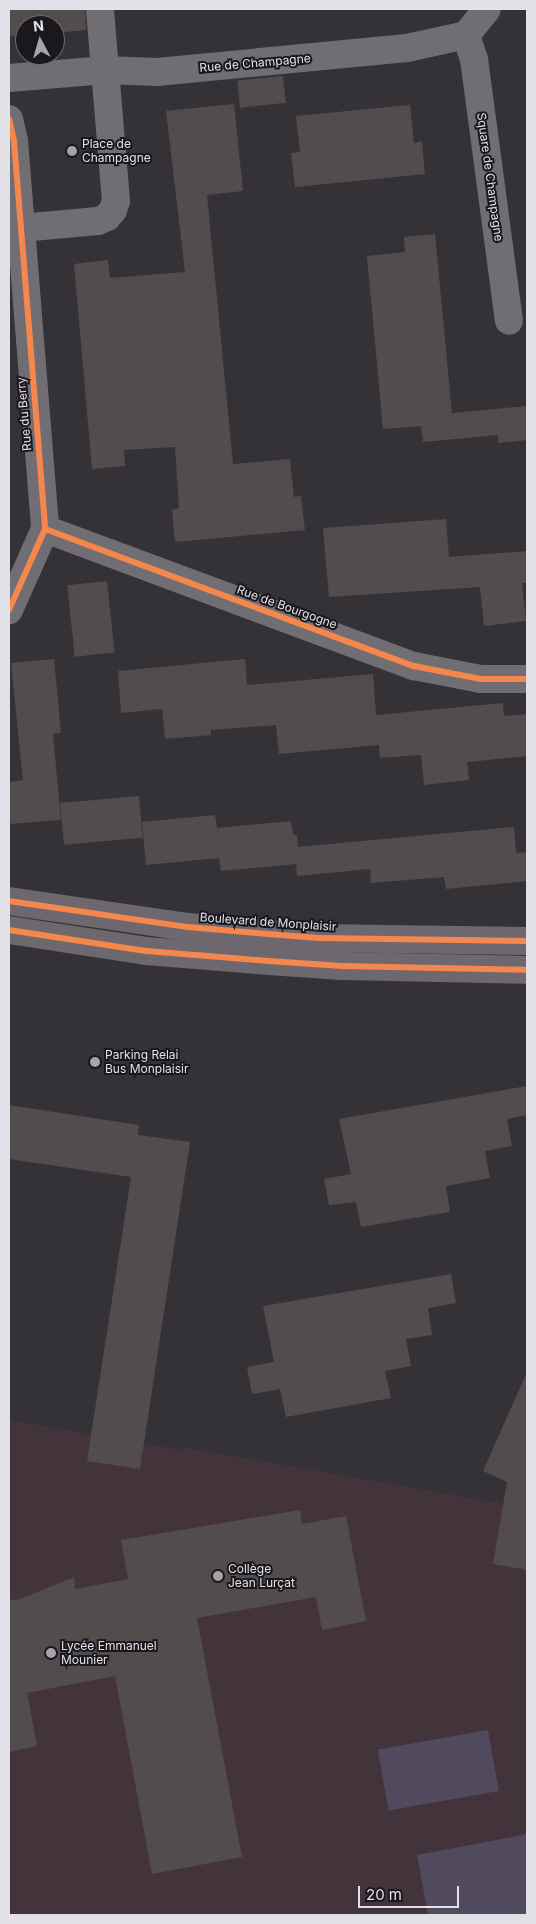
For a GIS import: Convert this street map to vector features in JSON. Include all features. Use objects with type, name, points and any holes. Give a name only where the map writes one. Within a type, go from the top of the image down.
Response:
[{"type":"main road","name":"Boulevard de Monplaisir","points":[[9,901],[188,927],[319,938],[527,941]]},
{"type":"main road","points":[[9,930],[146,951],[269,961],[527,970]]},
{"type":"street","points":[[21,228],[98,221],[107,217],[113,210],[116,201],[100,9]]},
{"type":"street","points":[[466,35],[488,9]]},
{"type":"street","name":"Rue de Champagne","points":[[9,78],[106,70],[157,72],[407,48],[466,35]]},
{"type":"street","name":"Square de Champagne","points":[[466,35],[474,59],[509,321]]},
{"type":"street","name":"Rue du Berry","points":[[9,119],[14,142],[45,529],[9,610]]},
{"type":"street","name":"Rue de Bourgogne","points":[[45,529],[414,666],[481,679],[527,679]]},
{"type":"shaded area","points":[[9,1420],[182,1450],[183,1447],[527,1508],[527,1834],[418,1855],[428,1915],[9,1915]]},
{"type":"shaded area","points":[[488,1730],[499,1791],[388,1811],[378,1749]]},
{"type":"shaded area","points":[[527,1834],[527,1915],[428,1915],[417,1855]]},
{"type":"building","points":[[9,9],[85,9],[86,30],[65,32],[65,15],[15,15],[15,36],[9,36]]},
{"type":"building","points":[[283,76],[286,103],[240,108],[237,81]]},
{"type":"building","points":[[234,104],[243,191],[207,195],[233,464],[290,459],[294,497],[301,496],[305,530],[175,542],[172,510],[179,508],[175,447],[124,450],[125,466],[92,469],[74,264],[108,260],[110,278],[185,272],[166,111]]},
{"type":"building","points":[[410,105],[414,143],[422,141],[425,174],[295,187],[291,153],[300,152],[296,116]]},
{"type":"building","points":[[435,234],[452,413],[527,406],[527,440],[498,443],[498,435],[423,442],[421,426],[383,429],[367,256],[405,252],[404,237]]},
{"type":"building","points":[[446,519],[449,557],[527,551],[527,583],[522,583],[526,621],[484,626],[480,587],[329,597],[323,528]]},
{"type":"building","points":[[107,581],[115,653],[75,657],[67,585]]},
{"type":"building","points":[[54,659],[61,733],[53,734],[61,820],[9,824],[9,782],[23,780],[11,663]]},
{"type":"building","points":[[245,659],[247,685],[373,674],[376,715],[503,703],[504,716],[527,714],[527,756],[467,762],[469,780],[424,785],[421,755],[380,758],[379,745],[279,754],[276,725],[211,730],[211,735],[165,739],[162,709],[121,713],[118,671]]},
{"type":"building","points":[[139,796],[143,838],[64,845],[60,803]]},
{"type":"building","points":[[215,815],[217,828],[291,821],[293,835],[297,835],[298,847],[514,827],[516,853],[527,852],[527,881],[446,889],[444,877],[371,883],[370,869],[297,876],[296,864],[221,871],[219,858],[146,865],[142,822]]},
{"type":"building","points":[[527,1086],[527,1115],[507,1119],[512,1146],[485,1151],[490,1178],[446,1186],[450,1212],[361,1227],[356,1202],[329,1205],[324,1179],[351,1174],[339,1119]]},
{"type":"building","points":[[9,1105],[139,1125],[138,1135],[190,1142],[140,1469],[87,1461],[131,1177],[9,1159]]},
{"type":"building","points":[[451,1274],[456,1303],[428,1308],[432,1335],[406,1339],[411,1366],[385,1371],[391,1398],[286,1417],[280,1389],[252,1394],[247,1367],[274,1362],[263,1306]]},
{"type":"building","points":[[527,1372],[527,1570],[493,1564],[507,1482],[483,1471]]},
{"type":"building","points":[[300,1510],[302,1524],[346,1516],[366,1621],[322,1630],[316,1597],[197,1618],[242,1857],[152,1874],[115,1676],[27,1693],[37,1746],[9,1752],[9,1601],[20,1599],[74,1577],[75,1589],[128,1579],[121,1540]]},
{"type":"cycle path","points":[[9,119],[14,141],[45,529],[9,610]]},
{"type":"cycle path","points":[[45,529],[414,666],[481,679],[527,679]]},
{"type":"cycle path","points":[[9,901],[188,927],[319,938],[527,941]]},
{"type":"cycle path","points":[[9,930],[147,951],[269,961],[342,966],[527,970]]},
{"type":"place","name":"Place de Champagne","points":[[72,151]]},
{"type":"place","name":"Parking Relai Bus Monplaisir","points":[[95,1062]]},
{"type":"place","name":"Collège Jean Lurçat","points":[[218,1576]]},
{"type":"place","name":"Lycée Emmanuel Mounier","points":[[51,1653]]}]
